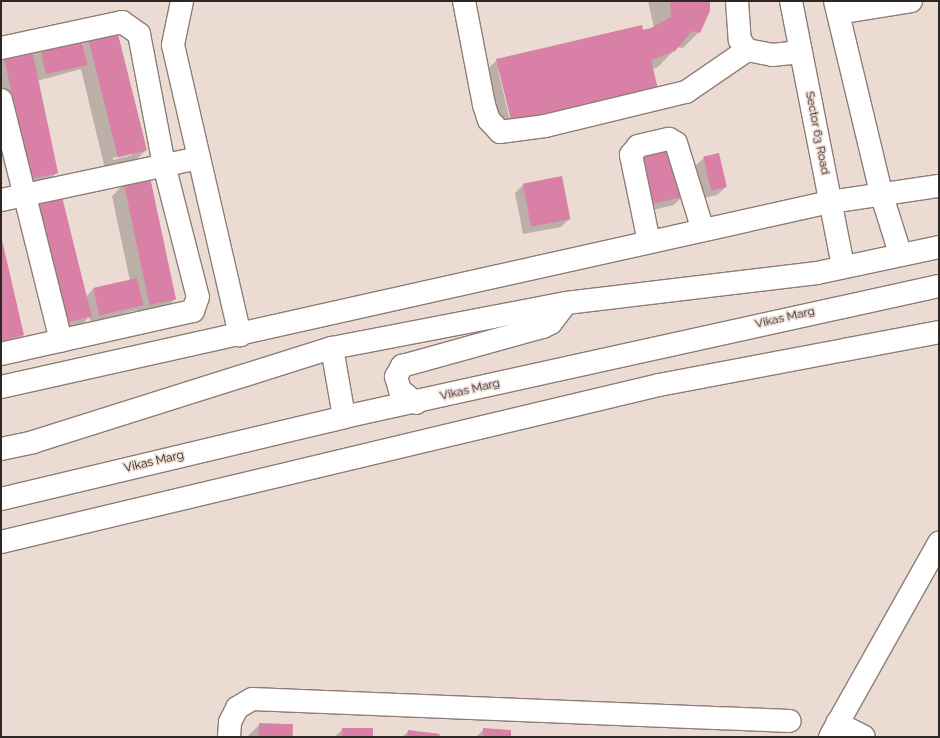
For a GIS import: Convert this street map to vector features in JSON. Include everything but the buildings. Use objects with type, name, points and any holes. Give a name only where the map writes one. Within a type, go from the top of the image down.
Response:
[{"type":"street","points":[[182,1],[173,44],[240,335]]},
{"type":"street","points":[[464,1],[484,105],[489,120],[500,132],[545,126],[686,92],[747,50]]},
{"type":"street","points":[[737,1],[740,40],[747,50],[772,55],[801,52]]},
{"type":"street","name":"Sector 63 Road","points":[[791,1],[843,266]]},
{"type":"street","points":[[900,253],[881,193],[836,7],[911,1]]},
{"type":"street","points":[[1,48],[122,22],[139,34],[164,165],[198,297],[193,311],[1,354]]},
{"type":"street","points":[[1,100],[60,341]]},
{"type":"street","points":[[649,242],[631,155],[638,146],[669,139],[676,143],[702,230]]},
{"type":"street","points":[[1,200],[199,158]]},
{"type":"street","points":[[1,387],[240,335],[830,202],[881,193],[939,186]]},
{"type":"street","points":[[1,449],[33,442],[332,348],[566,303],[817,273],[900,253],[939,247]]},
{"type":"street","name":"Vikas Marg","points":[[1,499],[344,417],[416,403],[939,286]]},
{"type":"street","points":[[416,403],[400,390],[396,377],[402,366],[543,327],[551,323],[566,303]]},
{"type":"street","points":[[1,542],[659,385],[939,332]]},
{"type":"street","points":[[332,348],[344,417]]},
{"type":"street","points":[[1,437],[33,442]]},
{"type":"street","points":[[864,737],[834,730],[939,543]]},
{"type":"street","points":[[229,737],[230,722],[237,708],[252,699],[790,721]]}]
